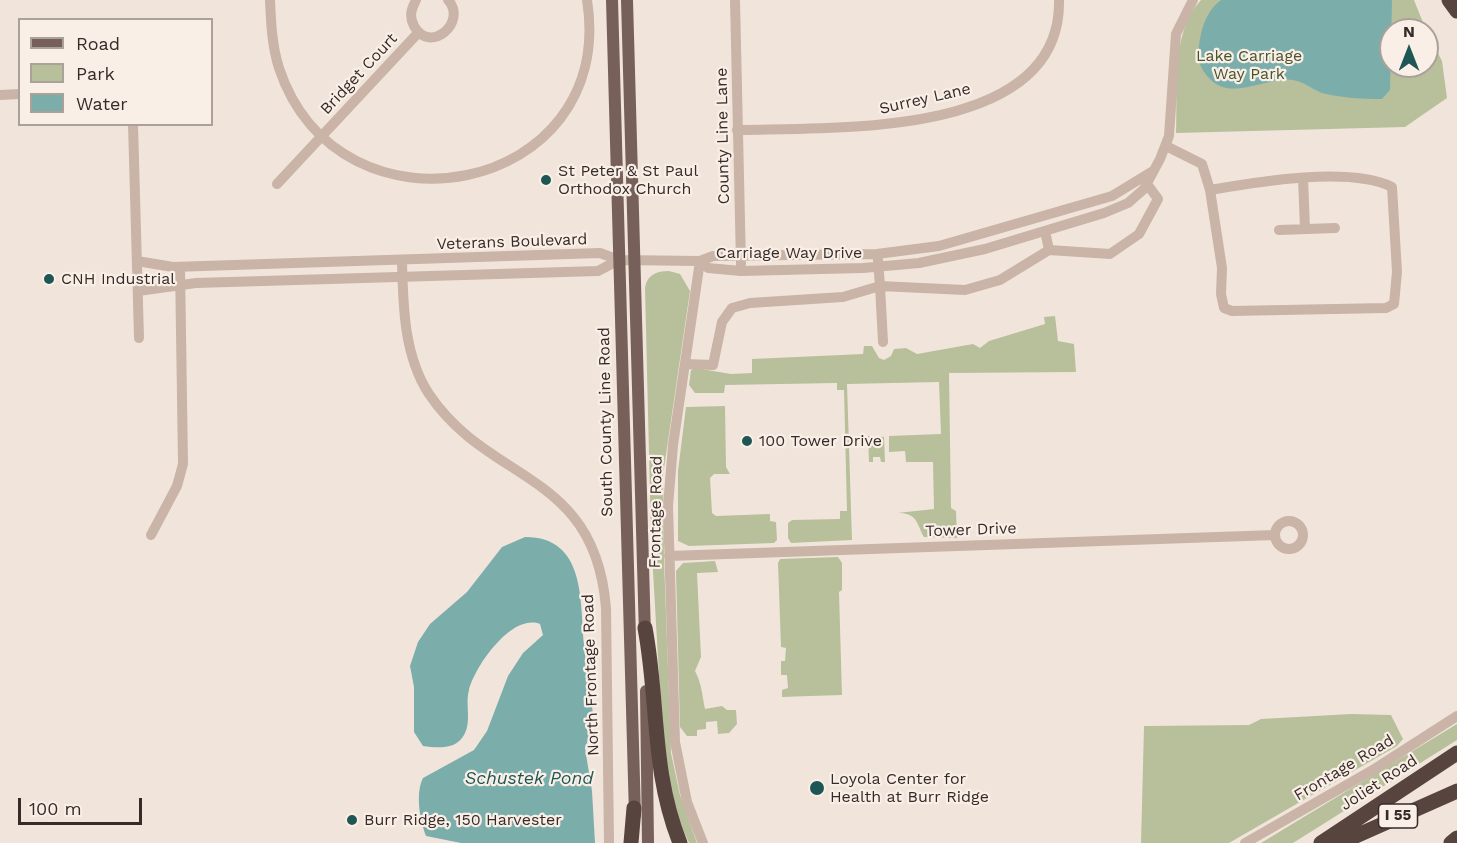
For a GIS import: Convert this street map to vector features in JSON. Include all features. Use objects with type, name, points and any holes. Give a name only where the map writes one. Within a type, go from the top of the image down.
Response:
[{"type":"highway","points":[[1449,0],[1457,11]]},
{"type":"highway","points":[[645,628],[652,664],[657,752],[666,799],[680,843]]},
{"type":"highway","name":"Joliet Road","points":[[1321,843],[1457,753]]},
{"type":"highway","name":"I 55","points":[[1340,843],[1457,791]]},
{"type":"highway","points":[[631,843],[634,808]]},
{"type":"highway","points":[[1451,843],[1457,838]]},
{"type":"main road","name":"South County Line Road","points":[[612,0],[636,843]]},
{"type":"main road","name":"South County Line Road","points":[[627,0],[645,628],[648,843]]},
{"type":"street","points":[[270,0],[272,38],[283,79],[296,104],[321,136],[366,165],[392,175],[422,180],[469,176],[513,159],[550,132],[565,112],[580,84],[590,40],[587,0]]},
{"type":"street","name":"Bridget Court","points":[[416,0],[410,10],[411,20],[418,33],[426,38],[438,38],[451,28],[454,13],[448,0]]},
{"type":"street","name":"County Line Lane","points":[[735,0],[741,271]]},
{"type":"street","name":"Surrey Lane","points":[[737,130],[899,123],[943,114],[998,96],[1025,80],[1046,53],[1058,23],[1059,0]]},
{"type":"street","name":"Carriage Way Drive","points":[[1153,171],[1112,196],[939,246],[877,254],[713,256],[700,261],[708,268],[741,271],[879,267],[941,259],[1090,218],[1128,203],[1138,196],[1147,184],[1166,146],[1176,34],[1192,0]]},
{"type":"street","name":"Bridget Court","points":[[277,184],[418,33]]},
{"type":"street","points":[[0,95],[18,94]]},
{"type":"street","points":[[133,126],[139,338]]},
{"type":"street","points":[[1166,146],[1202,164],[1210,190],[1222,268],[1221,294],[1224,308],[1232,310],[1386,308],[1394,304],[1397,272],[1392,187],[1382,182],[1280,178],[1210,190]]},
{"type":"street","points":[[1303,178],[1305,229]]},
{"type":"street","points":[[685,363],[713,365],[722,322],[732,308],[750,303],[843,297],[880,286],[965,290],[1000,280],[1048,250],[1110,254],[1139,234],[1158,199],[1147,184]]},
{"type":"street","points":[[1085,204],[1090,218]]},
{"type":"street","points":[[1279,230],[1335,228]]},
{"type":"street","points":[[1045,231],[1048,250]]},
{"type":"street","points":[[939,246],[941,259]]},
{"type":"street","name":"Veterans Boulevard","points":[[137,261],[180,267],[600,253],[619,260]]},
{"type":"street","points":[[877,254],[883,342]]},
{"type":"street","points":[[619,260],[700,261]]},
{"type":"street","name":"Veterans Boulevard","points":[[138,291],[180,284],[598,270],[619,260]]},
{"type":"street","name":"North Frontage Road","points":[[402,261],[409,345],[429,394],[464,433],[563,504],[592,549],[604,587],[606,608],[609,843]]},
{"type":"street","name":"Frontage Road","points":[[700,261],[673,445],[668,506],[675,742],[687,802],[704,843]]},
{"type":"street","points":[[152,535],[177,486],[183,464],[180,267]]},
{"type":"street","name":"Tower Drive","points":[[669,556],[1275,535]]},
{"type":"street","name":"Frontage Road","points":[[1245,843],[1376,768],[1457,716]]},
{"type":"green space","name":"Lake Carriage Way Park","points":[[1201,0],[1414,0],[1421,18],[1379,18],[1379,78],[1439,78],[1439,55],[1442,61],[1447,98],[1405,127],[1176,133],[1180,46],[1191,13]]},
{"type":"green space","points":[[669,271],[680,274],[690,291],[663,475],[671,753],[680,795],[697,843],[689,843],[673,807],[662,727],[651,537],[645,288],[653,275]]},
{"type":"green space","points":[[1055,316],[1058,341],[1074,344],[1076,372],[949,373],[951,508],[956,511],[957,538],[924,537],[913,517],[897,513],[934,509],[933,462],[906,462],[905,451],[889,452],[889,436],[941,434],[939,382],[847,384],[852,540],[791,543],[788,538],[788,523],[792,520],[840,519],[840,511],[847,511],[844,390],[837,390],[837,383],[725,385],[724,393],[695,393],[689,385],[691,370],[695,368],[731,374],[752,373],[752,359],[863,354],[864,346],[872,346],[879,358],[884,360],[891,356],[894,349],[906,348],[917,354],[973,344],[980,348],[989,341],[1045,324],[1044,317]]},
{"type":"green space","points":[[725,406],[726,467],[730,474],[714,474],[710,478],[712,513],[716,516],[770,514],[770,521],[776,522],[777,540],[774,543],[689,546],[678,541],[678,471],[686,407]]},
{"type":"green space","points":[[868,436],[884,437],[885,462],[881,462],[880,457],[873,457],[873,462],[869,462]]},
{"type":"green space","points":[[838,557],[842,563],[842,590],[839,592],[842,695],[782,697],[782,690],[788,688],[787,675],[781,675],[781,661],[785,661],[786,648],[781,647],[778,563],[780,559]]},
{"type":"green space","points":[[715,561],[718,572],[697,573],[701,657],[695,671],[705,709],[722,706],[727,710],[736,710],[737,724],[729,733],[718,734],[717,721],[706,722],[706,729],[697,730],[697,736],[687,736],[680,727],[676,571],[683,563]]},
{"type":"green space","points":[[1351,714],[1391,715],[1403,739],[1397,746],[1229,843],[1141,843],[1144,726],[1249,725],[1261,719]]},
{"type":"green space","points":[[1457,724],[1457,740],[1293,843],[1261,843]]},
{"type":"water","points":[[1221,0],[1392,0],[1392,18],[1379,18],[1379,78],[1390,78],[1390,90],[1382,99],[1367,99],[1322,93],[1304,83],[1292,80],[1237,88],[1217,85],[1202,69],[1198,50],[1204,23]]},
{"type":"water","name":"Schustek Pond","points":[[525,537],[545,540],[559,548],[569,560],[576,574],[580,591],[593,714],[592,729],[585,748],[592,791],[595,843],[461,843],[426,836],[419,807],[419,792],[423,778],[474,750],[487,731],[508,676],[523,653],[543,635],[540,624],[529,623],[518,626],[496,644],[487,656],[469,690],[468,719],[464,735],[461,740],[451,746],[423,746],[414,732],[414,687],[410,666],[418,642],[430,624],[467,592],[502,547]]},
{"type":"place","name":"St Peter & St Paul Orthodox Church","points":[[546,180]]},
{"type":"place","name":"CNH Industrial","points":[[49,279]]},
{"type":"place","name":"100 Tower Drive","points":[[747,441]]},
{"type":"place","name":"Loyola Center for Health at Burr Ridge","points":[[817,788]]},
{"type":"place","name":"Burr Ridge, 150 Harvester","points":[[352,820]]}]
